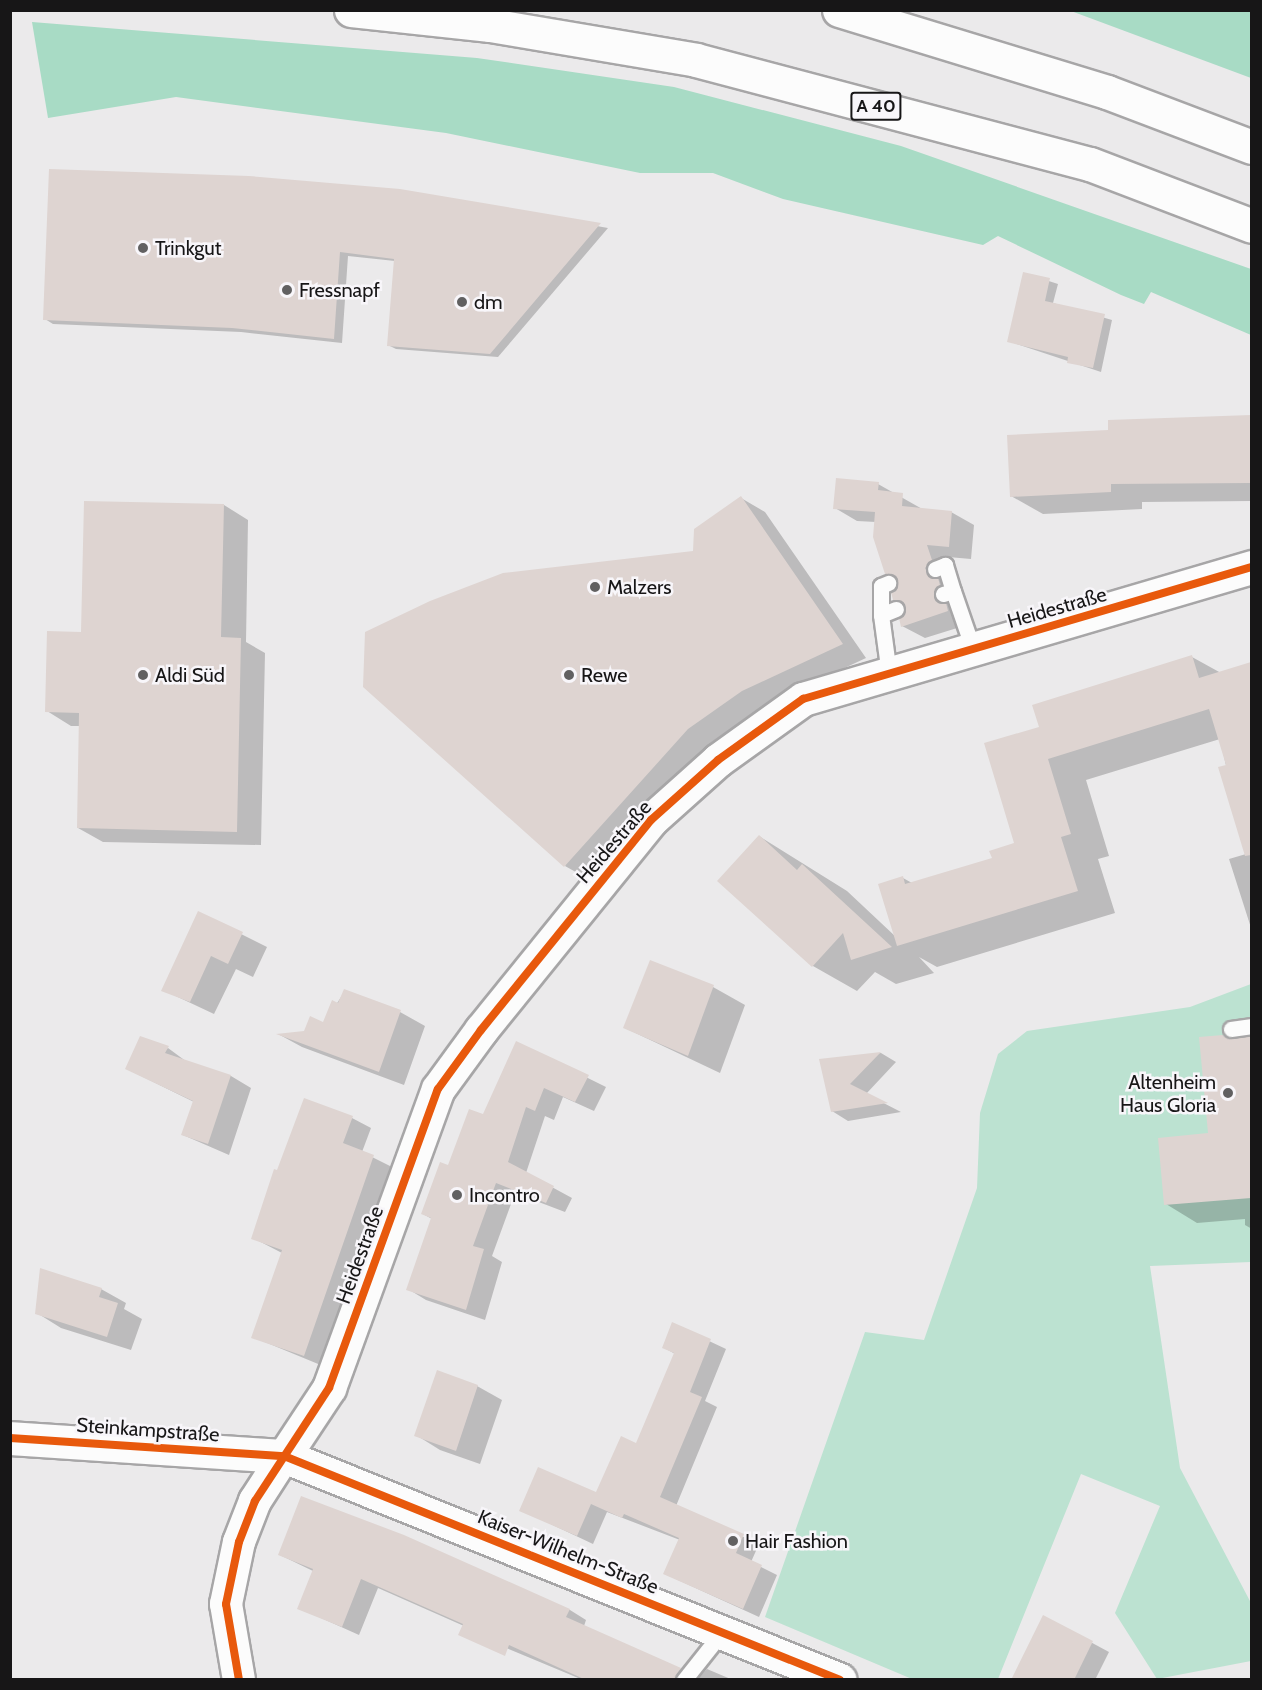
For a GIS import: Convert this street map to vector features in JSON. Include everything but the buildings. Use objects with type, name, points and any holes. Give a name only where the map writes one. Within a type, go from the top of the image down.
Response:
[{"type":"main road","name":"A 40","points":[[351,10],[489,25],[696,60],[1090,164],[1251,226]]},
{"type":"main road","points":[[839,10],[1107,92],[1251,147]]},
{"type":"main road","name":"Heidestraße","points":[[284,1456],[329,1388],[438,1089],[481,1030],[651,820],[710,767],[803,699],[1251,567]]},
{"type":"main road","name":"Steinkampstraße","points":[[10,1438],[284,1456]]},
{"type":"main road","name":"Kaiser-Wilhelm-Straße","points":[[284,1456],[840,1680]]},
{"type":"street","points":[[239,1680],[226,1605],[239,1542],[255,1501],[284,1456]]},
{"type":"lane","points":[[935,569],[945,565],[948,592],[973,649]]},
{"type":"lane","points":[[888,584],[881,586],[889,612],[889,674]]},
{"type":"lane","points":[[1231,1029],[1251,1026]]},
{"type":"lane","points":[[684,1680],[722,1632]]},
{"type":"green space","points":[[1071,11],[1251,11],[1251,78]]},
{"type":"green space","points":[[32,22],[477,58],[674,87],[901,146],[1251,269],[1251,335],[1151,292],[1144,304],[1121,295],[998,236],[983,245],[783,199],[713,173],[640,173],[446,133],[176,97],[48,118]]},
{"type":"green space","points":[[1251,984],[1251,1262],[1150,1266],[1180,1468],[1251,1603],[1251,1661],[1157,1679],[1115,1613],[1160,1506],[1081,1474],[998,1679],[912,1679],[765,1617],[865,1332],[924,1340],[977,1188],[980,1113],[998,1054],[1027,1031],[1190,1007]]},
{"type":"cycle path","points":[[239,1680],[226,1604],[239,1542],[255,1501],[329,1388],[438,1089],[481,1030],[651,820],[718,760],[803,699],[1252,567]]},
{"type":"cycle path","points":[[10,1438],[284,1456],[840,1680]]},
{"type":"place","name":"Trinkgut","points":[[143,248]]},
{"type":"place","name":"Fressnapf","points":[[287,290]]},
{"type":"place","name":"dm","points":[[462,302]]},
{"type":"place","name":"Malzers","points":[[595,587]]},
{"type":"place","name":"Aldi Süd","points":[[143,675]]},
{"type":"place","name":"Rewe","points":[[569,675]]},
{"type":"place","name":"Altenheim Haus Gloria","points":[[1228,1093]]},
{"type":"place","name":"Incontro","points":[[457,1195]]},
{"type":"place","name":"Hair Fashion","points":[[733,1541]]}]
